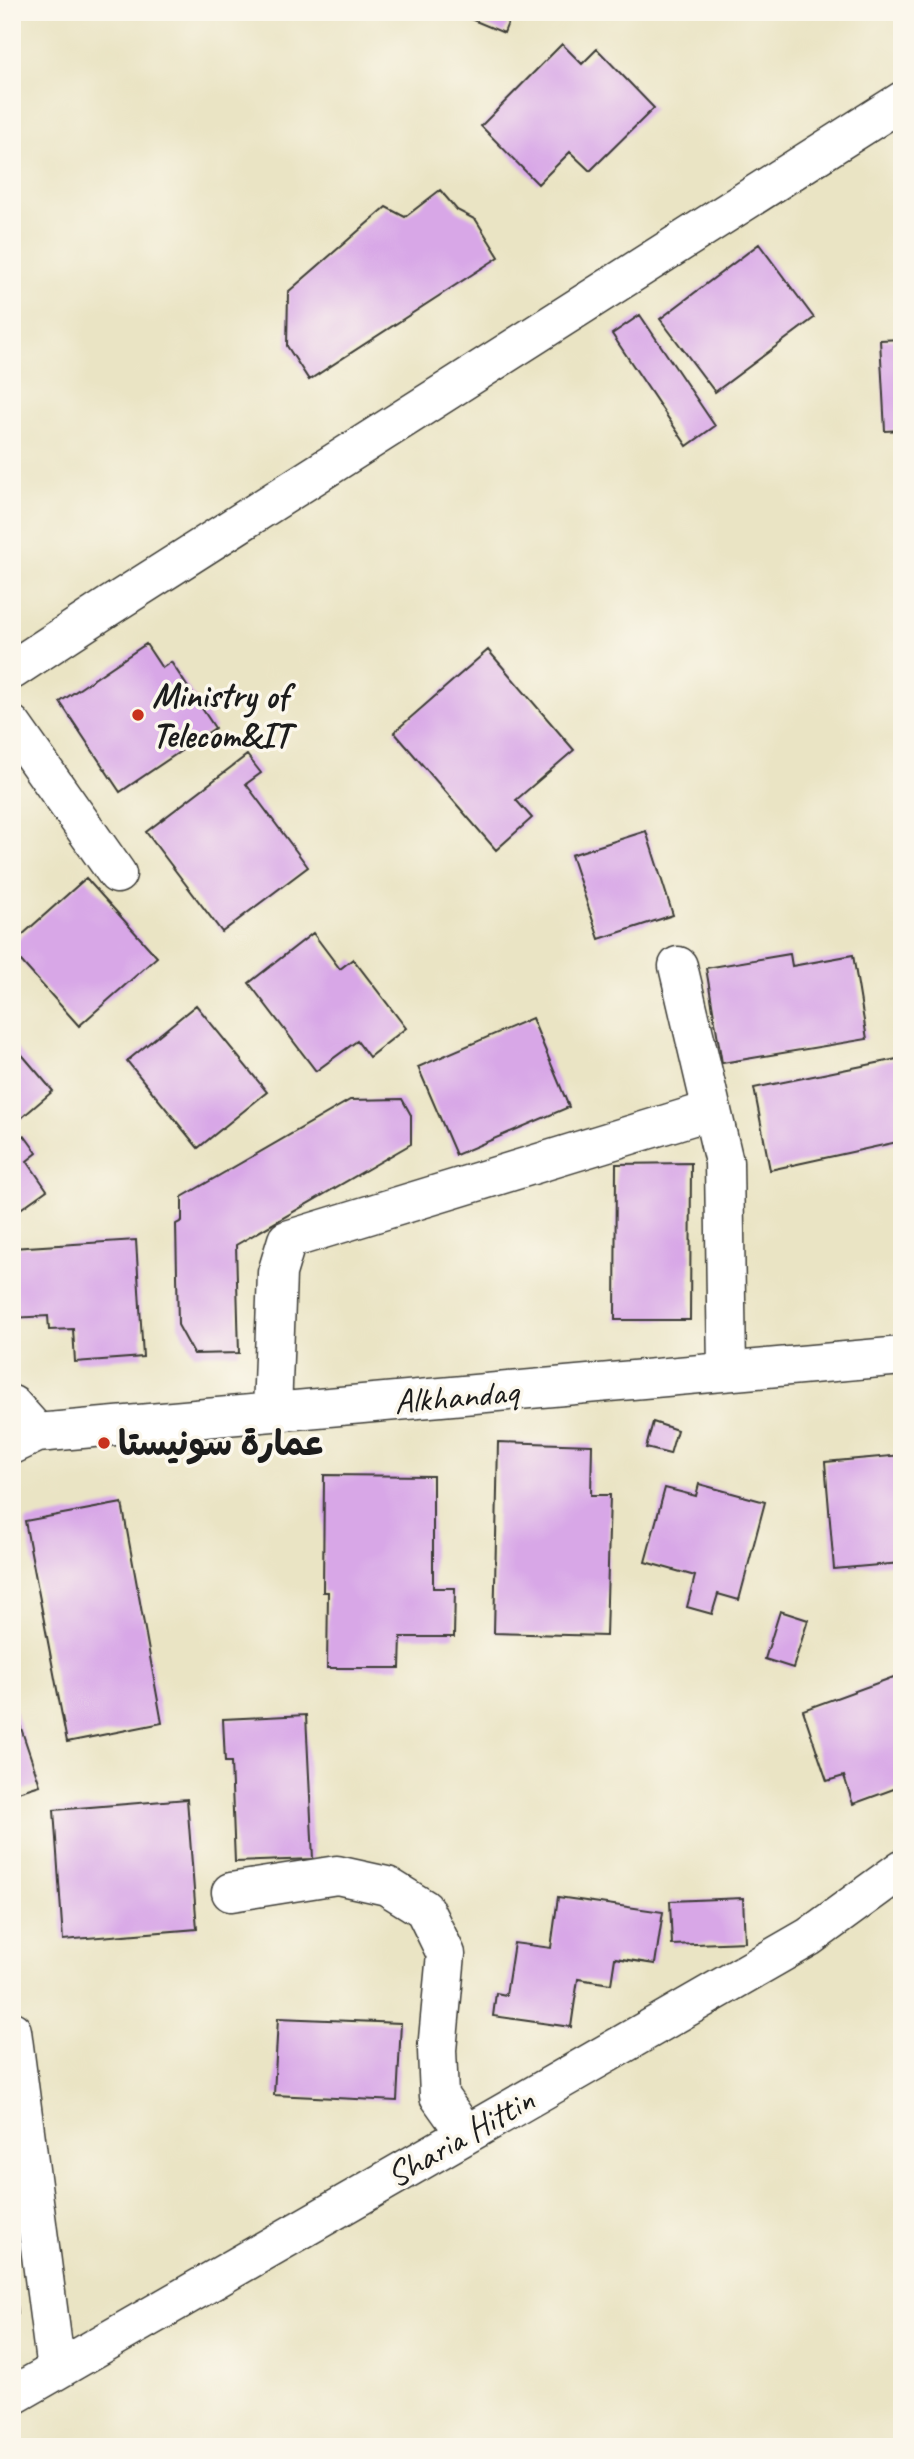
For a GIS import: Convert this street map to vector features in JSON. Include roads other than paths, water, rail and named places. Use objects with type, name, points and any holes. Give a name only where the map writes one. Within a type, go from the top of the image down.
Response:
[{"type":"street","points":[[12,670],[902,101]]},
{"type":"street","points":[[12,724],[117,874]]},
{"type":"street","points":[[678,966],[724,1162],[727,1371]]},
{"type":"street","points":[[272,1412],[277,1273],[287,1240],[712,1110]]},
{"type":"street","name":"Alkhandaq","points":[[25,1439],[272,1412],[902,1356]]},
{"type":"street","points":[[12,1405],[25,1439]]},
{"type":"street","points":[[231,1892],[338,1875],[387,1886],[424,1909],[446,1954],[437,2050],[439,2096],[466,2134]]},
{"type":"street","name":"Sharia Hittin","points":[[12,2396],[809,1937],[895,1884]]},
{"type":"street","points":[[12,2031],[56,2370]]},
{"type":"place","name":"Ministry of Telecom&IT","points":[[138,715]]},
{"type":"place","name":"عمارة سونيستا","points":[[104,1443]]}]
